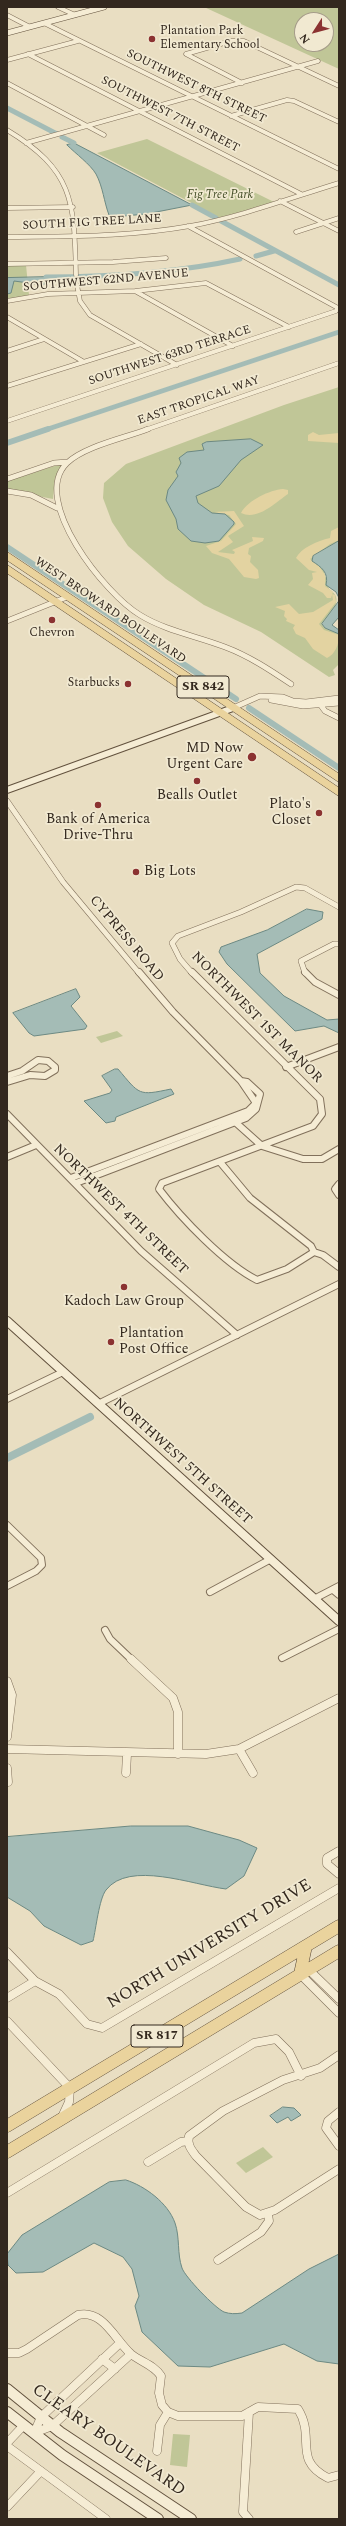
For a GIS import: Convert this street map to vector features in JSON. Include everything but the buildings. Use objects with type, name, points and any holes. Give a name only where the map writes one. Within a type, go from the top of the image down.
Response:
[{"type":"main road","name":"WEST BROWARD BOULEVARD","points":[[7,556],[339,778]]},
{"type":"main road","name":"WEST BROWARD BOULEVARD","points":[[7,569],[339,792]]},
{"type":"main road","points":[[129,651],[145,655],[173,673],[184,675]]},
{"type":"main road","name":"SR 817","points":[[7,2126],[339,1926]]},
{"type":"main road","points":[[304,1972],[306,1946]]},
{"type":"main road","name":"SR 817","points":[[7,2152],[339,1951]]},
{"type":"street","points":[[58,7],[74,15]]},
{"type":"street","points":[[7,33],[104,7]]},
{"type":"street","points":[[7,16],[30,27]]},
{"type":"street","name":"SOUTHWEST 8TH STREET","points":[[44,23],[339,169]]},
{"type":"street","points":[[242,83],[186,54],[236,40],[244,41],[339,86]]},
{"type":"street","points":[[7,60],[78,41]]},
{"type":"street","name":"SOUTHWEST 7TH STREET","points":[[28,54],[302,194]]},
{"type":"street","points":[[26,142],[142,112],[318,61]]},
{"type":"street","points":[[7,83],[91,126],[104,135]]},
{"type":"street","points":[[231,116],[287,100],[294,101],[339,122]]},
{"type":"street","points":[[7,130],[26,142],[57,174],[72,207],[75,236],[76,275]]},
{"type":"street","name":"SOUTH FIG TREE LANE","points":[[7,237],[75,236],[145,232],[188,226],[339,183]]},
{"type":"street","points":[[280,201],[339,232]]},
{"type":"street","points":[[7,208],[72,207]]},
{"type":"street","points":[[296,232],[339,218]]},
{"type":"street","points":[[188,226],[338,308]]},
{"type":"street","points":[[7,264],[76,263],[166,258]]},
{"type":"street","name":"SOUTHWEST 62ND AVENUE","points":[[7,301],[48,294],[135,291],[206,283],[290,327]]},
{"type":"street","points":[[77,285],[77,293],[85,310],[177,365]]},
{"type":"street","points":[[135,291],[233,346]]},
{"type":"street","name":"SOUTHWEST 63RD TERRACE","points":[[7,420],[290,327],[338,308]]},
{"type":"street","points":[[7,317],[84,362]]},
{"type":"street","points":[[7,350],[44,339]]},
{"type":"street","points":[[7,386],[141,344]]},
{"type":"street","name":"EAST TROPICAL WAY","points":[[291,684],[248,657],[172,630],[129,608],[108,589],[63,523],[57,508],[56,482],[68,462],[73,457],[99,445],[339,363]]},
{"type":"street","name":"EAST TROPICAL WAY","points":[[7,479],[54,463],[68,462]]},
{"type":"street","points":[[7,491],[31,495],[57,508]]},
{"type":"street","points":[[7,621],[67,596]]},
{"type":"street","points":[[233,708],[260,696],[283,697],[293,701],[339,698]]},
{"type":"street","points":[[7,790],[233,708],[270,699],[292,705],[321,705],[339,703]]},
{"type":"street","points":[[317,700],[325,711],[339,718]]},
{"type":"street","name":"CYPRESS ROAD","points":[[7,801],[63,882],[105,934],[173,1012],[241,1081],[256,1103],[248,1111],[230,1118]]},
{"type":"street","name":"NORTHWEST 1ST MANOR","points":[[262,1146],[313,1126],[321,1119],[324,1111],[320,1099],[199,981],[180,959],[172,943],[174,939],[296,887],[305,888],[339,907]]},
{"type":"street","points":[[337,944],[301,961],[302,970],[310,979],[339,995]]},
{"type":"street","points":[[286,1067],[339,1047]]},
{"type":"street","points":[[7,1076],[22,1071],[38,1060],[48,1061],[55,1067],[55,1070],[48,1075],[32,1075],[7,1082]]},
{"type":"street","name":"CYPRESS ROAD","points":[[76,1183],[236,1123],[255,1114],[260,1106],[260,1094],[247,1082],[241,1081]]},
{"type":"street","name":"NORTHWEST 4TH STREET","points":[[7,1114],[141,1251],[237,1335]]},
{"type":"street","points":[[71,1178],[230,1118],[262,1146],[303,1158],[322,1159],[339,1149]]},
{"type":"street","points":[[7,1157],[36,1145]]},
{"type":"street","points":[[262,1146],[162,1183],[160,1186],[163,1196],[189,1224],[249,1277],[256,1280],[264,1280],[314,1252]]},
{"type":"street","points":[[220,1162],[250,1198],[311,1246],[314,1252],[323,1255],[339,1267]]},
{"type":"street","points":[[337,1187],[339,1195]]},
{"type":"street","points":[[98,1404],[339,1284]]},
{"type":"street","name":"NORTHWEST 5TH STREET","points":[[7,1321],[339,1621]]},
{"type":"street","points":[[7,1399],[63,1372]]},
{"type":"street","points":[[7,1525],[41,1558],[42,1565],[36,1571],[7,1586]]},
{"type":"street","points":[[210,1592],[271,1559]]},
{"type":"street","points":[[314,1599],[336,1588],[339,1595]]},
{"type":"street","points":[[282,1658],[339,1629]]},
{"type":"street","points":[[105,1630],[110,1638],[173,1698],[178,1712],[178,1754]]},
{"type":"street","points":[[7,1681],[12,1695],[7,1737]]},
{"type":"street","points":[[7,1749],[127,1754],[206,1754],[239,1749],[339,1698]]},
{"type":"street","points":[[239,1749],[252,1773]]},
{"type":"street","points":[[126,1773],[127,1754]]},
{"type":"street","points":[[7,1768],[8,1782]]},
{"type":"street","points":[[339,1851],[327,1858],[327,1864],[339,1874]]},
{"type":"street","name":"NORTH UNIVERSITY DRIVE","points":[[35,1981],[59,1994],[87,2024],[97,2028],[106,2026],[339,1888]]},
{"type":"street","points":[[7,1952],[35,1981],[7,1998]]},
{"type":"street","points":[[304,1972],[337,1998]]},
{"type":"street","points":[[304,1972],[327,2001],[339,2013]]},
{"type":"street","points":[[327,2001],[337,1998]]},
{"type":"street","points":[[7,2021],[70,2088],[69,2102],[61,2119]]},
{"type":"street","points":[[7,2193],[254,2043],[276,2039],[289,2052],[301,2076]]},
{"type":"street","points":[[339,2055],[320,2068],[301,2076],[283,2080],[223,2111],[189,2136],[188,2141],[189,2147],[196,2156],[246,2207],[260,2215],[268,2214],[339,2169]]},
{"type":"street","points":[[339,2112],[326,2122],[325,2127],[326,2132],[339,2146]]},
{"type":"street","points":[[148,2162],[181,2142],[188,2141]]},
{"type":"street","points":[[218,2260],[261,2232],[269,2221],[268,2214]]},
{"type":"street","points":[[7,2353],[19,2353],[78,2315],[86,2313],[100,2318],[131,2354],[157,2370],[161,2376],[159,2393],[162,2405],[168,2412],[178,2416],[242,2416],[258,2407],[298,2409],[304,2416],[306,2423],[306,2460],[311,2469],[328,2478],[339,2475]]},
{"type":"street","points":[[34,2433],[41,2417],[120,2343]]},
{"type":"street","points":[[34,2433],[52,2426],[131,2354]]},
{"type":"street","points":[[102,2359],[114,2369]]},
{"type":"street","name":"CLEARY BOULEVARD","points":[[7,2389],[52,2426],[191,2519]]},
{"type":"street","points":[[7,2412],[91,2475],[158,2519]]},
{"type":"street","points":[[157,2451],[158,2428],[161,2420],[168,2412]]},
{"type":"street","points":[[249,2412],[243,2512],[249,2519]]},
{"type":"street","points":[[7,2442],[24,2426]]},
{"type":"street","points":[[7,2446],[106,2519]]},
{"type":"street","points":[[7,2507],[41,2470]]},
{"type":"green space","points":[[204,7],[339,7],[339,69],[302,52],[334,52],[334,12],[294,12],[294,48]]},
{"type":"green space","name":"Fig Tree Park","points":[[147,139],[274,202],[220,218],[97,153]]},
{"type":"green space","points":[[26,265],[29,295],[7,300],[7,266]]},
{"type":"green space","points":[[339,387],[339,541],[313,556],[323,568],[329,589],[336,597],[335,606],[322,624],[325,628],[339,634],[339,664],[333,670],[335,675],[329,677],[261,632],[204,605],[166,579],[128,546],[112,522],[103,498],[104,483],[126,464],[284,405]]},
{"type":"green space","points":[[64,463],[55,478],[53,499],[7,490],[7,481]]},
{"type":"green space","points":[[117,1031],[123,1036],[101,1043],[96,1037]]},
{"type":"green space","points":[[263,2147],[273,2157],[246,2173],[236,2163]]},
{"type":"green space","points":[[173,2434],[190,2435],[187,2467],[170,2465]]},
{"type":"sand","points":[[313,432],[319,435],[339,433],[339,443],[308,441],[308,435]]},
{"type":"sand","points":[[283,489],[288,490],[288,494],[266,510],[254,515],[241,513],[244,508],[260,496],[272,491]]},
{"type":"sand","points":[[234,511],[244,526],[228,536],[233,542],[218,552],[234,554],[235,552],[232,550],[253,541],[252,537],[264,538],[263,541],[249,548],[248,554],[251,556],[250,562],[258,570],[259,578],[244,577],[229,559],[212,553],[206,546],[221,541],[236,524],[229,515],[214,512]]},
{"type":"sand","points":[[339,527],[339,540],[330,544],[310,559],[319,566],[325,575],[325,586],[333,592],[331,598],[327,598],[323,593],[308,585],[313,579],[312,573],[317,572],[309,570],[296,558],[298,554],[310,545],[330,538],[331,531]]},
{"type":"sand","points":[[332,594],[335,595],[336,602],[319,624],[324,630],[339,635],[336,649],[327,658],[313,649],[305,638],[296,634],[293,628],[295,625],[286,621],[287,619],[284,616],[285,611],[275,607],[289,604],[299,614],[313,612],[333,600]]},
{"type":"water","points":[[74,143],[192,205],[146,214],[113,217],[109,215],[96,174],[87,163],[67,145]]},
{"type":"water","points":[[46,277],[44,285],[14,281],[11,293],[7,294],[7,278]]},
{"type":"water","points":[[251,439],[263,445],[241,460],[219,486],[196,496],[198,503],[212,513],[225,514],[234,522],[234,524],[219,541],[205,543],[191,541],[178,529],[176,519],[166,500],[168,490],[178,476],[176,472],[181,463],[179,458],[187,452],[204,450],[202,444],[206,442]]},
{"type":"water","points":[[339,541],[339,598],[336,592],[326,585],[327,580],[324,570],[312,561],[313,556]]},
{"type":"water","points":[[339,601],[339,617],[332,625],[339,630],[339,634],[325,628],[322,624]]},
{"type":"water","points":[[307,909],[323,912],[322,919],[257,954],[260,973],[284,996],[327,1020],[339,1019],[339,1033],[324,1026],[295,1031],[227,964],[219,952],[221,947],[267,930]]},
{"type":"water","points":[[76,989],[80,997],[71,1006],[87,1026],[85,1029],[34,1036],[29,1033],[13,1013]]},
{"type":"water","points":[[115,1069],[118,1069],[136,1089],[140,1091],[146,1093],[171,1089],[174,1094],[116,1117],[115,1121],[106,1123],[84,1101],[110,1093],[112,1090],[102,1076]]},
{"type":"water","points":[[131,1826],[188,1826],[239,1840],[257,1848],[244,1876],[226,1889],[145,1875],[116,1881],[106,1890],[104,1894],[93,1941],[81,1945],[44,1926],[30,1911],[7,1897],[7,1837]]},
{"type":"water","points":[[283,2107],[294,2108],[301,2115],[291,2121],[288,2117],[277,2123],[270,2116]]},
{"type":"water","points":[[126,2180],[141,2186],[155,2196],[167,2209],[177,2228],[180,2263],[184,2272],[208,2299],[224,2312],[233,2314],[242,2313],[309,2269],[339,2254],[339,2364],[317,2361],[284,2344],[210,2367],[178,2366],[142,2332],[135,2306],[139,2296],[132,2269],[123,2257],[94,2243],[43,2272],[16,2273],[8,2265],[7,2254],[22,2235],[109,2182]]},
{"type":"waterway","points":[[7,108],[57,134]]},
{"type":"waterway","points":[[62,137],[74,143]]},
{"type":"waterway","points":[[192,205],[216,218]]},
{"type":"waterway","points":[[221,221],[339,285]]},
{"type":"waterway","points":[[256,256],[274,251]]},
{"type":"waterway","points":[[46,277],[95,276],[168,271],[240,259]]},
{"type":"waterway","points":[[48,429],[339,332]]},
{"type":"waterway","points":[[7,443],[48,429]]},
{"type":"waterway","points":[[7,547],[236,699]]},
{"type":"waterway","points":[[249,708],[339,768]]},
{"type":"waterway","points":[[7,1458],[90,1417]]},
{"type":"place","name":"Plantation Park Elementary School","points":[[152,39]]},
{"type":"place","name":"Chevron","points":[[52,620]]},
{"type":"place","name":"Starbucks","points":[[128,684]]},
{"type":"place","name":"MD Now Urgent Care","points":[[252,757]]},
{"type":"place","name":"Bealls Outlet","points":[[197,781]]},
{"type":"place","name":"Bank of America Drive-Thru","points":[[98,805]]},
{"type":"place","name":"Plato's Closet","points":[[319,813]]},
{"type":"place","name":"Big Lots","points":[[136,872]]},
{"type":"place","name":"Kadoch Law Group","points":[[124,1287]]},
{"type":"place","name":"Plantation Post Office","points":[[111,1342]]}]
